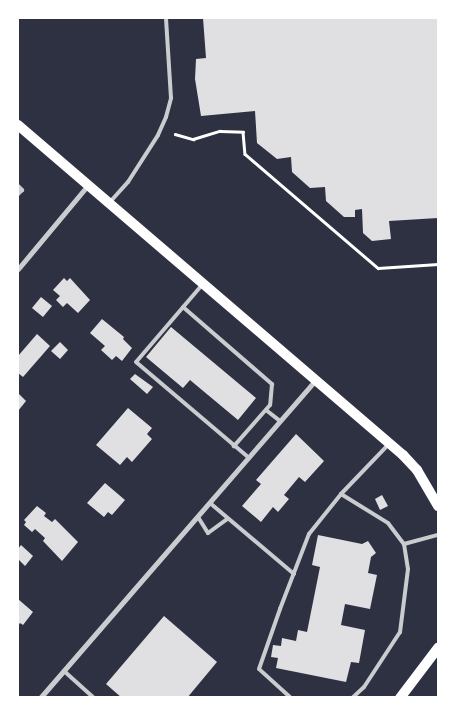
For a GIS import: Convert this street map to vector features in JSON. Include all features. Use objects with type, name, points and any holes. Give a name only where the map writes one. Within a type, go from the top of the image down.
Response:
[{"type":"main road","points":[[18,125],[390,444],[417,470],[438,506]]},
{"type":"main road","points":[[400,698],[438,648]]},
{"type":"street","points":[[18,269],[88,186]]},
{"type":"street","points":[[40,698],[210,504],[315,379]]},
{"type":"lane","points":[[109,204],[128,182],[158,136],[166,117],[171,98],[166,18]]},
{"type":"lane","points":[[18,186],[22,190],[18,194]]},
{"type":"lane","points":[[203,284],[136,362],[248,458]]},
{"type":"lane","points":[[182,307],[272,384],[272,398],[266,410],[234,446]]},
{"type":"lane","points":[[266,410],[280,421]]},
{"type":"lane","points":[[292,698],[259,669],[309,534],[341,494],[390,444]]},
{"type":"lane","points":[[341,494],[388,524],[404,544],[408,569],[400,632],[364,687],[352,698]]},
{"type":"lane","points":[[210,504],[294,574]]},
{"type":"lane","points":[[198,516],[208,533],[227,519]]},
{"type":"lane","points":[[404,544],[438,535]]},
{"type":"lane","points":[[64,671],[94,698]]},
{"type":"lane","points":[[45,692],[49,698]]},
{"type":"path","points":[[175,134],[193,139],[220,131],[243,132],[245,154],[378,268],[438,264]]},
{"type":"building","points":[[203,18],[438,18],[438,218],[389,221],[391,239],[372,241],[363,233],[362,209],[355,210],[355,217],[344,217],[326,201],[325,187],[310,188],[292,172],[291,157],[277,159],[257,143],[255,111],[201,116],[195,79],[196,59],[206,58]]},
{"type":"building","points":[[64,278],[67,281],[70,278],[90,300],[78,313],[67,303],[63,307],[56,300],[60,296],[53,290]]},
{"type":"building","points":[[41,297],[52,306],[43,317],[32,308]]},
{"type":"building","points":[[102,319],[124,337],[123,339],[132,348],[122,361],[116,356],[112,360],[101,350],[105,346],[90,333]]},
{"type":"building","points":[[171,327],[256,398],[238,420],[190,380],[183,388],[146,357]]},
{"type":"building","points":[[37,334],[50,346],[23,377],[18,373],[18,356]]},
{"type":"building","points":[[60,342],[68,350],[60,359],[51,351]]},
{"type":"building","points":[[135,374],[153,387],[147,394],[130,379]]},
{"type":"building","points":[[18,393],[26,401],[18,411]]},
{"type":"building","points":[[128,408],[152,428],[147,434],[152,439],[132,462],[127,457],[120,465],[96,445]]},
{"type":"building","points":[[296,434],[324,461],[305,482],[299,477],[284,495],[289,499],[278,512],[273,507],[261,522],[242,506],[261,484],[256,480]]},
{"type":"building","points":[[105,483],[125,500],[112,515],[108,512],[104,517],[87,503]]},
{"type":"building","points":[[382,495],[388,506],[380,510],[375,499]]},
{"type":"building","points":[[37,506],[46,513],[44,516],[52,522],[55,519],[78,542],[62,561],[43,541],[45,538],[35,529],[32,532],[24,525],[26,522],[24,520]]},
{"type":"building","points":[[318,535],[362,544],[368,541],[376,553],[371,557],[368,573],[377,575],[370,609],[345,604],[341,625],[365,630],[359,663],[351,662],[346,682],[276,668],[278,658],[271,657],[273,645],[281,646],[282,638],[296,641],[298,630],[307,632],[320,567],[312,565]]},
{"type":"building","points":[[21,545],[33,556],[25,566],[18,559],[18,549]]},
{"type":"building","points":[[18,599],[33,612],[23,625],[20,623],[18,626]]},
{"type":"building","points":[[164,616],[217,662],[187,698],[122,698],[106,684]]}]
